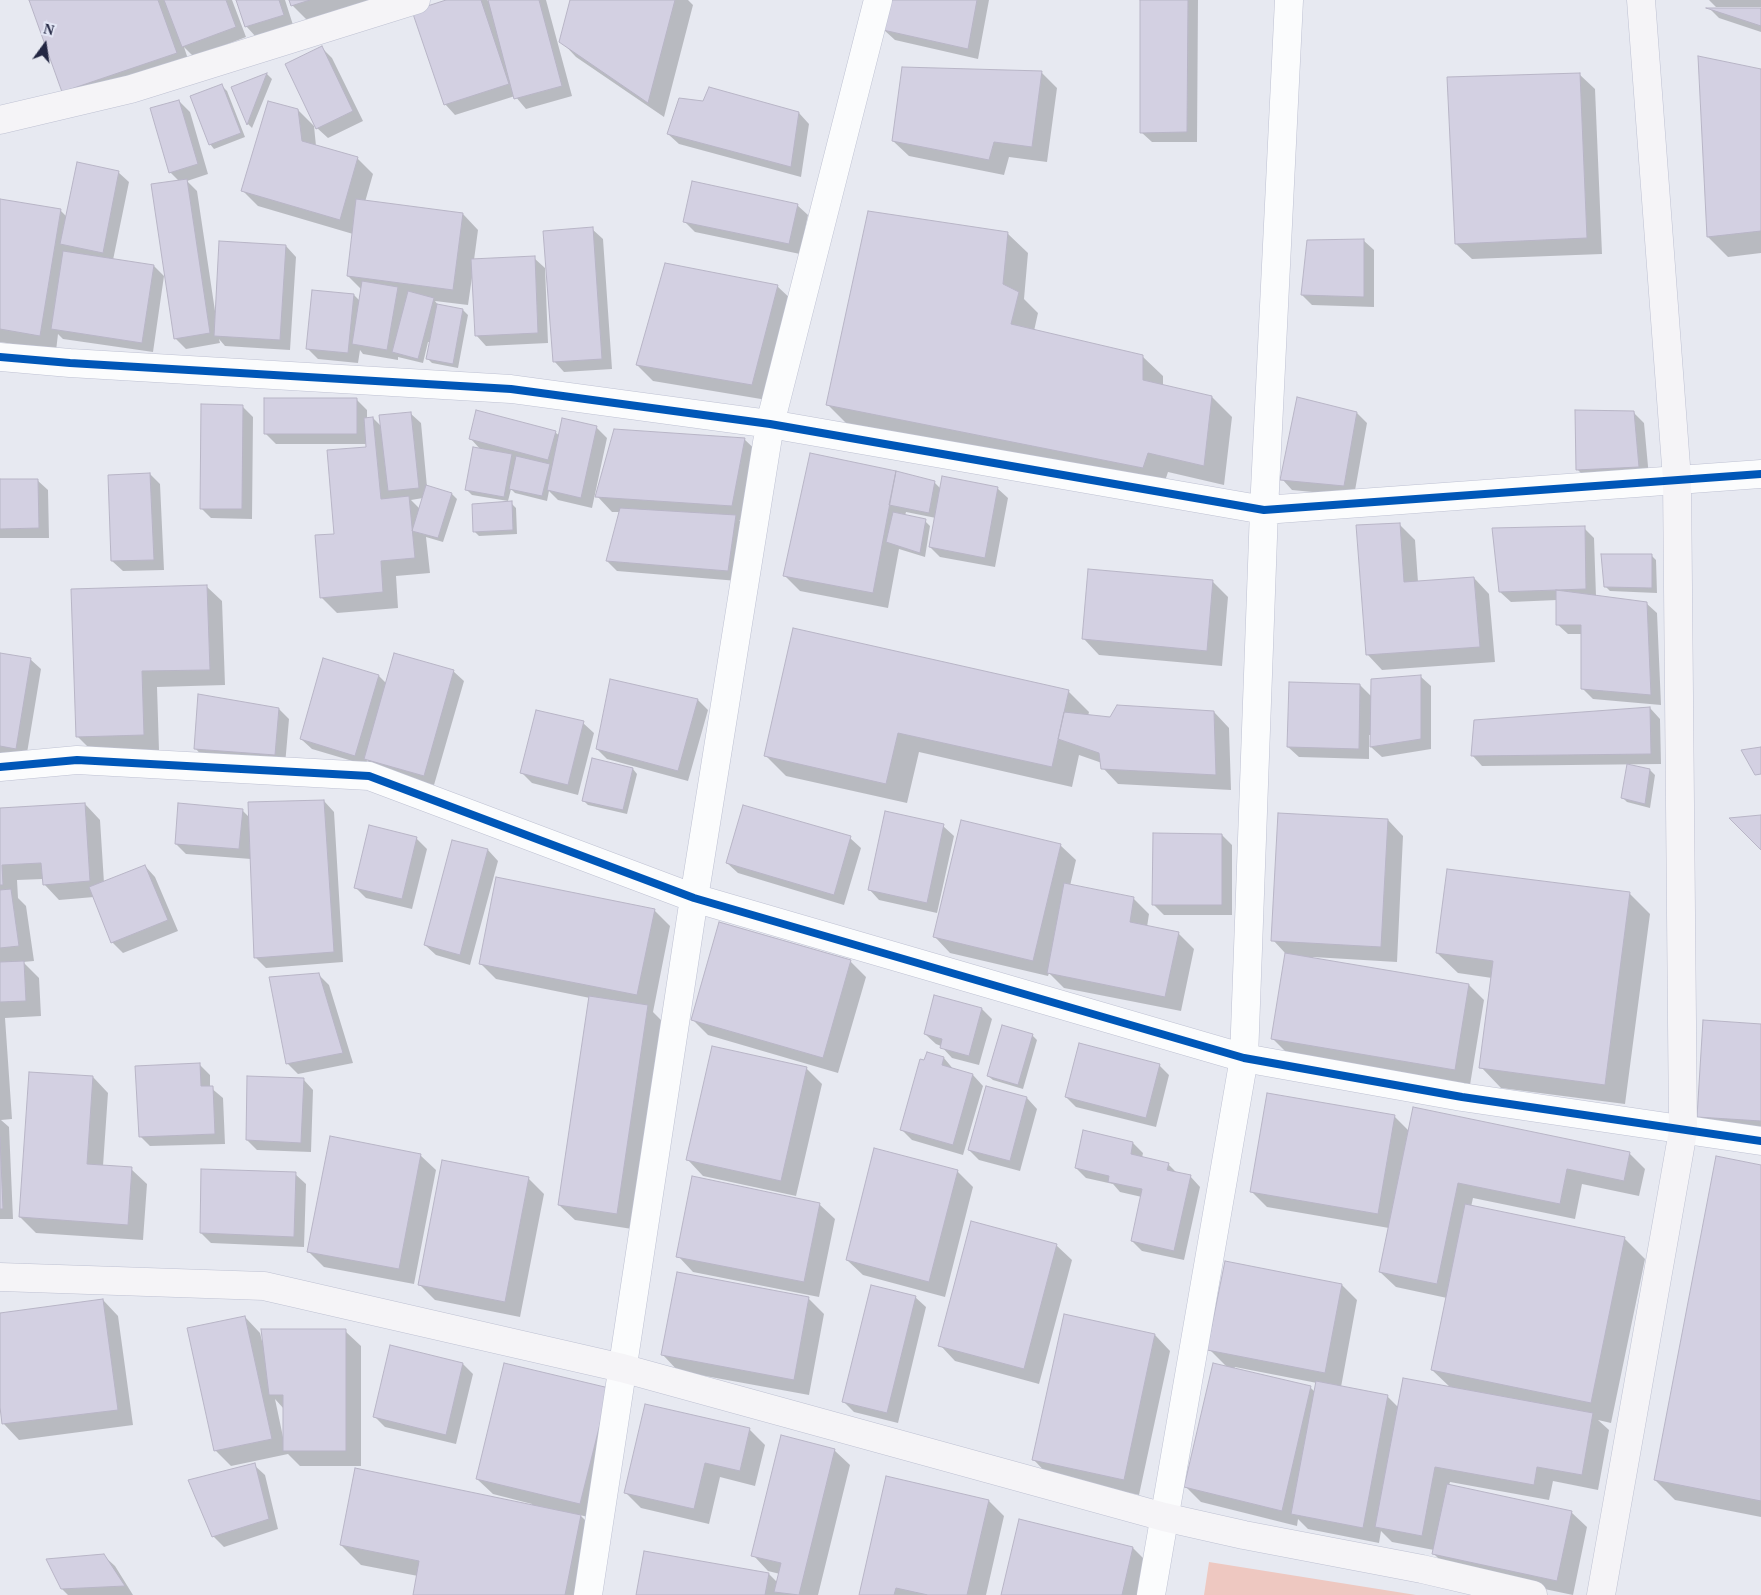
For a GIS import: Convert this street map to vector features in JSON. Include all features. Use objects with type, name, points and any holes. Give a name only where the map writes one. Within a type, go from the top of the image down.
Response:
[{"type":"street","points":[[0,120],[131,89],[416,0]]},
{"type":"street","points":[[588,1595],[694,898],[770,424],[878,0]]},
{"type":"street","points":[[1151,1595],[1244,1058],[1264,510],[1289,0]]},
{"type":"street","points":[[1601,1595],[1683,1131],[1678,479],[1641,0]]},
{"type":"street","points":[[0,356],[70,363],[511,389],[770,424],[1264,510],[1761,474]]},
{"type":"street","points":[[0,767],[77,760],[369,776],[694,898],[1244,1058],[1462,1097],[1761,1141]]},
{"type":"street","points":[[0,1277],[264,1286],[622,1368],[1164,1517],[1244,1536],[1422,1569],[1533,1595]]},
{"type":"shaded area","points":[[1209,1562],[1416,1595],[1204,1595]]},
{"type":"building","points":[[29,0],[158,0],[177,53],[62,92]]},
{"type":"building","points":[[164,0],[226,0],[236,27],[182,47]]},
{"type":"building","points":[[236,0],[279,0],[284,15],[245,27]]},
{"type":"building","points":[[289,0],[310,0],[291,6]]},
{"type":"building","points":[[446,0],[481,0],[509,84],[444,105],[412,11]]},
{"type":"building","points":[[488,0],[539,0],[562,86],[514,99]]},
{"type":"building","points":[[570,0],[675,0],[648,103],[559,42]]},
{"type":"building","points":[[892,0],[977,0],[968,49],[883,30]]},
{"type":"building","points":[[1140,0],[1188,0],[1187,132],[1140,133]]},
{"type":"building","points":[[1706,8],[1761,8],[1761,26]]},
{"type":"building","points":[[322,46],[353,111],[316,129],[285,64]]},
{"type":"building","points":[[1698,56],[1761,69],[1761,231],[1707,237]]},
{"type":"building","points":[[902,67],[1042,71],[1032,147],[994,142],[989,160],[892,141]]},
{"type":"building","points":[[267,73],[247,125],[231,87]]},
{"type":"building","points":[[1580,73],[1587,238],[1455,244],[1447,77]]},
{"type":"building","points":[[222,84],[241,133],[209,145],[190,96]]},
{"type":"building","points":[[709,87],[799,112],[791,167],[667,134],[679,98],[703,101]]},
{"type":"building","points":[[179,100],[198,164],[169,173],[150,108]]},
{"type":"building","points":[[268,101],[298,109],[302,141],[358,157],[340,220],[241,191]]},
{"type":"building","points":[[77,162],[119,171],[103,253],[60,244]]},
{"type":"building","points":[[187,179],[210,333],[174,339],[151,184]]},
{"type":"building","points":[[692,181],[798,204],[789,244],[683,222]]},
{"type":"building","points":[[0,199],[61,209],[40,336],[0,329]]},
{"type":"building","points":[[356,199],[463,213],[453,290],[347,276]]},
{"type":"building","points":[[868,211],[1008,232],[1003,284],[1019,292],[1011,324],[1143,355],[1143,380],[1212,396],[1204,466],[1148,453],[1143,468],[826,405]]},
{"type":"building","points":[[593,227],[602,359],[553,362],[543,231]]},
{"type":"building","points":[[1364,239],[1364,297],[1301,295],[1307,240]]},
{"type":"building","points":[[219,241],[286,245],[280,340],[214,336]]},
{"type":"building","points":[[63,251],[154,265],[142,343],[51,329]]},
{"type":"building","points":[[535,256],[538,333],[475,336],[471,259]]},
{"type":"building","points":[[665,263],[778,285],[752,385],[636,365]]},
{"type":"building","points":[[362,281],[398,287],[387,350],[352,344]]},
{"type":"building","points":[[312,290],[354,294],[348,353],[306,349]]},
{"type":"building","points":[[408,291],[434,298],[418,359],[392,352]]},
{"type":"building","points":[[437,304],[463,309],[453,364],[426,359]]},
{"type":"building","points":[[1297,397],[1357,412],[1344,486],[1280,480]]},
{"type":"building","points":[[264,398],[357,398],[357,434],[264,434]]},
{"type":"building","points":[[201,404],[243,405],[242,509],[200,509]]},
{"type":"building","points":[[476,410],[556,431],[548,460],[469,439]]},
{"type":"building","points":[[1575,410],[1634,411],[1639,467],[1576,470]]},
{"type":"building","points":[[411,412],[419,488],[388,491],[379,415]]},
{"type":"building","points":[[373,417],[381,499],[409,496],[415,558],[381,561],[383,592],[320,598],[315,535],[334,534],[327,450],[366,447],[364,418]]},
{"type":"building","points":[[562,418],[597,426],[581,498],[547,490]]},
{"type":"building","points":[[614,429],[745,438],[732,506],[595,497]]},
{"type":"building","points":[[473,447],[512,454],[504,497],[465,490]]},
{"type":"building","points":[[810,453],[896,471],[873,593],[783,576]]},
{"type":"building","points":[[516,456],[550,464],[542,496],[509,489]]},
{"type":"building","points":[[896,471],[935,481],[929,513],[889,505]]},
{"type":"building","points":[[150,473],[154,560],[111,561],[108,475]]},
{"type":"building","points":[[942,476],[998,487],[985,558],[929,547]]},
{"type":"building","points":[[0,479],[38,479],[39,528],[0,529]]},
{"type":"building","points":[[426,485],[452,493],[438,538],[412,531]]},
{"type":"building","points":[[512,501],[513,530],[473,532],[472,504]]},
{"type":"building","points":[[620,508],[736,515],[728,571],[606,561]]},
{"type":"building","points":[[893,512],[926,519],[920,553],[886,542]]},
{"type":"building","points":[[1400,523],[1404,582],[1474,577],[1480,647],[1366,655],[1356,525]]},
{"type":"building","points":[[1585,526],[1586,589],[1499,592],[1492,528]]},
{"type":"building","points":[[1601,554],[1652,554],[1652,588],[1604,587]]},
{"type":"building","points":[[1088,569],[1213,580],[1207,651],[1082,639]]},
{"type":"building","points":[[207,585],[210,670],[142,671],[144,735],[76,737],[71,589]]},
{"type":"building","points":[[1556,590],[1647,602],[1651,695],[1581,689],[1581,625],[1556,625]]},
{"type":"building","points":[[793,628],[1069,690],[1052,767],[898,733],[886,784],[764,756]]},
{"type":"building","points":[[0,653],[31,658],[16,749],[0,746]]},
{"type":"building","points":[[394,653],[454,670],[424,776],[364,759]]},
{"type":"building","points":[[323,658],[379,675],[355,756],[300,739]]},
{"type":"building","points":[[1421,675],[1421,739],[1370,747],[1371,679]]},
{"type":"building","points":[[610,679],[698,699],[678,771],[596,749]]},
{"type":"building","points":[[1289,682],[1360,684],[1359,749],[1287,747]]},
{"type":"building","points":[[198,694],[279,708],[275,755],[194,749]]},
{"type":"building","points":[[1117,705],[1214,711],[1216,775],[1101,769],[1099,753],[1058,739],[1064,712],[1110,717]]},
{"type":"building","points":[[1650,707],[1651,754],[1471,756],[1474,720]]},
{"type":"building","points":[[536,710],[584,721],[568,785],[520,773]]},
{"type":"building","points":[[1761,747],[1761,774],[1755,775],[1741,750]]},
{"type":"building","points":[[592,758],[633,768],[623,810],[582,801]]},
{"type":"building","points":[[1627,764],[1650,769],[1645,804],[1621,798]]},
{"type":"building","points":[[324,800],[334,952],[254,958],[248,802]]},
{"type":"building","points":[[85,803],[90,881],[43,885],[41,863],[2,865],[3,885],[0,885],[0,808]]},
{"type":"building","points":[[178,803],[243,809],[239,849],[175,844]]},
{"type":"building","points":[[743,805],[851,836],[834,895],[726,863]]},
{"type":"building","points":[[885,811],[944,824],[927,903],[868,890]]},
{"type":"building","points":[[1278,813],[1388,819],[1381,947],[1271,941]]},
{"type":"building","points":[[1761,815],[1761,850],[1729,818]]},
{"type":"building","points":[[961,820],[1061,844],[1033,961],[933,937]]},
{"type":"building","points":[[369,825],[417,837],[402,899],[354,888]]},
{"type":"building","points":[[1153,833],[1222,834],[1222,905],[1152,905]]},
{"type":"building","points":[[452,840],[488,849],[460,955],[424,945]]},
{"type":"building","points":[[145,865],[168,920],[111,943],[89,887]]},
{"type":"building","points":[[1447,869],[1630,892],[1605,1085],[1479,1068],[1493,961],[1436,953]]},
{"type":"building","points":[[496,877],[655,909],[637,995],[479,964]]},
{"type":"building","points":[[1064,883],[1134,897],[1130,922],[1179,932],[1165,997],[1047,973]]},
{"type":"building","points":[[11,889],[19,946],[0,948],[0,890]]},
{"type":"building","points":[[719,922],[851,960],[823,1058],[691,1020]]},
{"type":"building","points":[[1285,953],[1469,984],[1455,1070],[1271,1039]]},
{"type":"building","points":[[24,961],[26,1001],[0,1002],[0,962]]},
{"type":"building","points":[[319,973],[343,1053],[286,1064],[269,977]]},
{"type":"building","points":[[934,995],[982,1008],[969,1056],[940,1048],[942,1039],[924,1034]]},
{"type":"building","points":[[589,996],[648,1005],[617,1214],[558,1205]]},
{"type":"building","points":[[1703,1020],[1761,1024],[1761,1121],[1697,1117]]},
{"type":"building","points":[[1002,1025],[1033,1034],[1018,1085],[987,1076]]},
{"type":"building","points":[[1079,1043],[1160,1064],[1146,1118],[1065,1097]]},
{"type":"building","points":[[712,1046],[807,1067],[781,1181],[686,1160]]},
{"type":"building","points":[[927,1052],[944,1057],[942,1065],[973,1074],[953,1145],[900,1130],[920,1059],[924,1060]]},
{"type":"building","points":[[200,1063],[201,1086],[213,1086],[215,1134],[139,1137],[135,1066]]},
{"type":"building","points":[[29,1072],[93,1076],[87,1164],[132,1167],[128,1225],[19,1217]]},
{"type":"building","points":[[247,1076],[304,1078],[301,1143],[246,1140]]},
{"type":"building","points":[[986,1086],[1027,1097],[1010,1161],[968,1150]]},
{"type":"building","points":[[1267,1093],[1395,1115],[1378,1214],[1250,1192]]},
{"type":"building","points":[[1413,1107],[1630,1152],[1624,1181],[1567,1169],[1560,1204],[1458,1183],[1437,1284],[1379,1272]]},
{"type":"building","points":[[1083,1130],[1133,1142],[1131,1154],[1169,1163],[1167,1170],[1191,1175],[1174,1251],[1131,1241],[1142,1189],[1108,1182],[1109,1176],[1075,1168]]},
{"type":"building","points":[[330,1136],[421,1154],[399,1269],[307,1252]]},
{"type":"building","points":[[0,1137],[3,1209],[0,1209]]},
{"type":"building","points":[[874,1148],[958,1170],[929,1282],[846,1260]]},
{"type":"building","points":[[1716,1156],[1761,1165],[1761,1501],[1654,1480]]},
{"type":"building","points":[[442,1160],[529,1177],[505,1302],[418,1285]]},
{"type":"building","points":[[201,1169],[296,1172],[294,1237],[200,1233]]},
{"type":"building","points":[[692,1176],[820,1203],[804,1282],[676,1257]]},
{"type":"building","points":[[1465,1204],[1625,1237],[1591,1403],[1431,1370]]},
{"type":"building","points":[[971,1221],[1057,1244],[1024,1369],[938,1346]]},
{"type":"building","points":[[1225,1261],[1342,1284],[1325,1373],[1207,1350]]},
{"type":"building","points":[[677,1272],[809,1297],[794,1380],[661,1355]]},
{"type":"building","points":[[871,1285],[916,1296],[887,1413],[842,1402]]},
{"type":"building","points":[[103,1299],[118,1410],[2,1424],[0,1407],[0,1313]]},
{"type":"building","points":[[1064,1314],[1155,1334],[1124,1480],[1032,1460]]},
{"type":"building","points":[[245,1316],[272,1439],[214,1451],[187,1328]]},
{"type":"building","points":[[261,1329],[346,1329],[346,1451],[283,1451],[283,1395],[269,1395]]},
{"type":"building","points":[[390,1345],[463,1363],[446,1435],[373,1417]]},
{"type":"building","points":[[504,1363],[609,1388],[580,1504],[476,1479]]},
{"type":"building","points":[[1213,1363],[1311,1386],[1282,1511],[1184,1487]]},
{"type":"building","points":[[1403,1378],[1593,1413],[1582,1475],[1537,1467],[1534,1485],[1435,1467],[1422,1536],[1375,1527]]},
{"type":"building","points":[[1316,1381],[1388,1395],[1363,1528],[1291,1514]]},
{"type":"building","points":[[645,1404],[750,1428],[740,1471],[705,1463],[694,1509],[624,1493]]},
{"type":"building","points":[[781,1435],[835,1449],[799,1595],[774,1592],[781,1563],[751,1556]]},
{"type":"building","points":[[255,1463],[269,1519],[212,1537],[188,1480]]},
{"type":"building","points":[[355,1468],[581,1515],[565,1595],[413,1595],[419,1561],[340,1545]]},
{"type":"building","points":[[886,1476],[989,1500],[967,1595],[928,1595],[896,1588],[894,1595],[859,1595]]},
{"type":"building","points":[[1447,1484],[1572,1511],[1557,1581],[1432,1554]]},
{"type":"building","points":[[1019,1519],[1133,1547],[1122,1595],[1001,1595]]},
{"type":"building","points":[[644,1551],[769,1573],[765,1595],[636,1595]]},
{"type":"building","points":[[104,1554],[125,1586],[61,1589],[46,1559]]},
{"type":"cycle path","points":[[0,357],[70,363],[511,389],[770,424],[1264,510],[1761,474]]},
{"type":"cycle path","points":[[0,767],[77,760],[369,776],[694,898],[1244,1058],[1462,1097],[1761,1141]]}]
